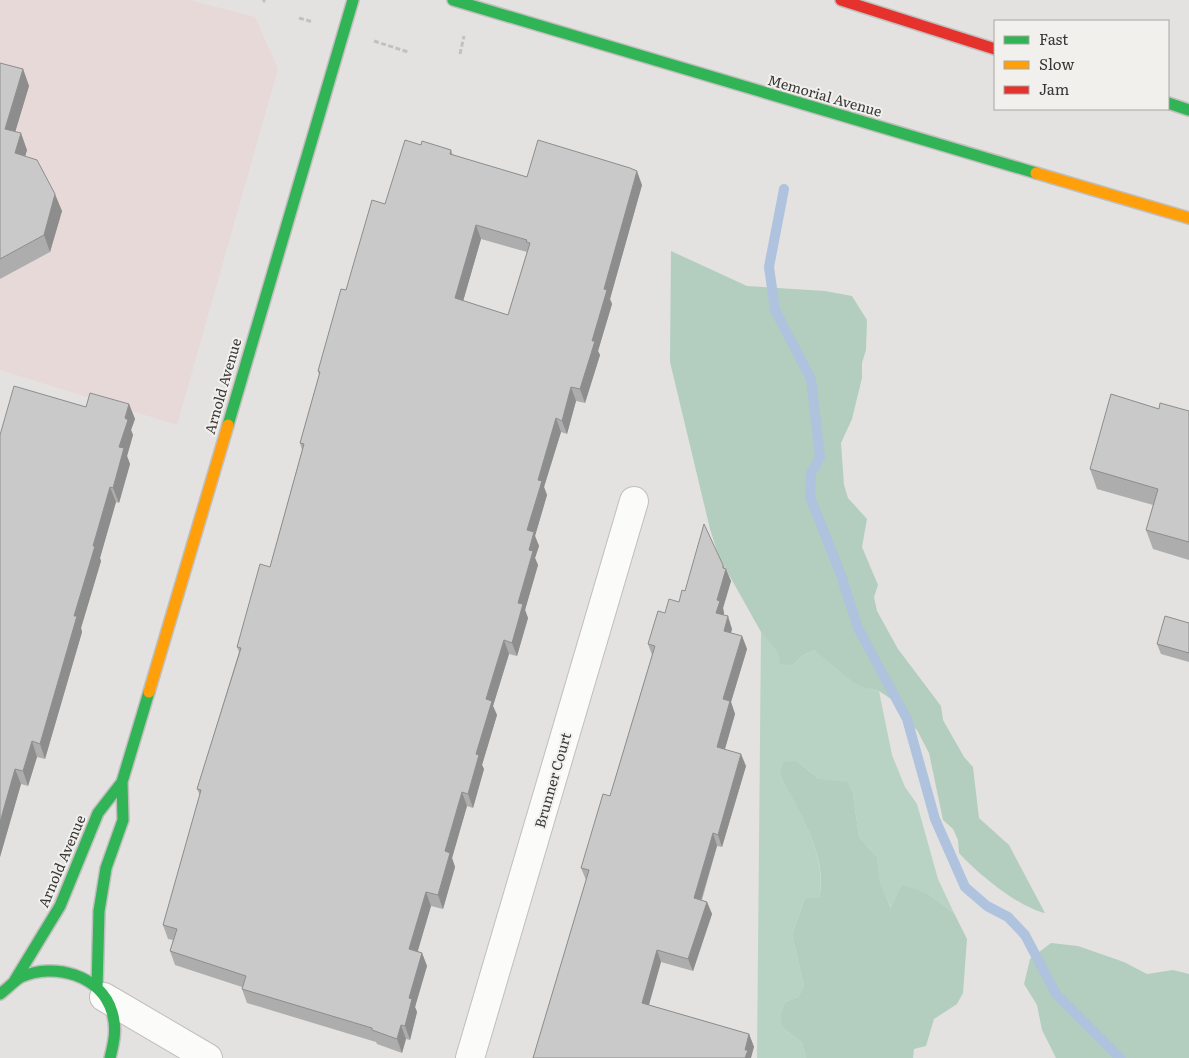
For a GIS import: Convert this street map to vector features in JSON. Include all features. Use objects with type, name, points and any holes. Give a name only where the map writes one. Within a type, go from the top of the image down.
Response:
[{"type":"street","name":"Arnold Avenue","points":[[101,993],[98,911],[106,868],[123,820],[122,782],[353,0]]},
{"type":"street","name":"Memorial Avenue","points":[[453,0],[1189,218]]},
{"type":"street","points":[[841,0],[994,49]]},
{"type":"street","points":[[1169,103],[1189,110]]},
{"type":"street","name":"Brunner Court","points":[[470,1058],[634,501]]},
{"type":"street","name":"Arnold Avenue","points":[[5,987],[60,906],[98,812],[122,782]]},
{"type":"street","points":[[5,987],[35,970],[58,969],[79,975],[101,993],[208,1058]]},
{"type":"street","points":[[101,993],[110,1007],[116,1028],[110,1058]]},
{"type":"path","points":[[460,54],[461,43]]},
{"type":"shaded area","points":[[0,0],[190,0],[255,17],[278,69],[177,425],[0,370]]},
{"type":"green space","points":[[671,251],[747,286],[825,291],[852,296],[867,320],[866,350],[862,363],[862,378],[852,419],[841,443],[844,485],[848,498],[867,519],[862,547],[878,585],[874,597],[877,611],[898,649],[941,706],[943,720],[964,757],[973,767],[979,818],[1009,845],[1045,913],[1034,910],[1011,897],[976,870],[959,853],[958,840],[953,829],[943,820],[929,753],[917,730],[902,717],[891,699],[879,691],[865,688],[853,682],[814,650],[802,656],[793,665],[780,664],[778,652],[761,632],[719,557],[710,529],[670,362]]},
{"type":"green space","points":[[761,632],[793,665],[802,656],[814,650],[851,680],[859,685],[879,691],[892,755],[905,787],[917,804],[938,879],[954,913],[927,893],[902,886],[892,909],[879,884],[877,857],[859,837],[853,794],[819,779],[797,761],[780,775],[810,834],[816,850],[821,882],[819,898],[805,898],[792,935],[804,986],[798,997],[785,1002],[782,1027],[802,1043],[806,1058],[757,1058]]},
{"type":"green space","points":[[797,761],[819,779],[847,782],[853,794],[859,837],[877,857],[880,884],[891,908],[902,885],[927,893],[954,913],[967,939],[963,993],[957,1004],[934,1019],[926,1046],[914,1049],[913,1058],[806,1058],[802,1043],[782,1027],[781,1014],[785,1002],[798,997],[804,986],[792,935],[805,898],[819,898],[821,882],[820,866],[810,834],[780,775],[783,762]]},
{"type":"green space","points":[[1051,943],[1078,946],[1124,962],[1147,974],[1173,970],[1189,974],[1189,1058],[1056,1058],[1042,1030],[1037,1005],[1024,984],[1030,959]]},
{"type":"building","points":[[0,63],[23,69],[5,129],[21,133],[15,153],[37,160],[55,194],[44,235],[0,259]]},
{"type":"building","points":[[405,140],[421,145],[422,141],[451,150],[450,154],[527,177],[538,140],[637,171],[604,289],[607,290],[592,341],[595,341],[580,389],[571,387],[562,421],[556,418],[538,480],[542,481],[527,530],[534,532],[529,550],[533,551],[518,603],[523,604],[512,643],[504,640],[486,699],[492,701],[476,754],[479,755],[468,794],[462,792],[445,851],[450,853],[438,895],[426,892],[409,949],[422,953],[409,998],[412,999],[405,1026],[401,1025],[397,1039],[372,1030],[372,1028],[242,989],[246,976],[170,951],[177,929],[163,925],[201,790],[197,789],[241,648],[237,647],[260,564],[270,567],[304,444],[300,443],[341,289],[346,290],[372,200],[385,204]],"holes":[[[476,225],[527,240],[526,242],[530,243],[508,315],[455,298]]]},
{"type":"building","points":[[14,386],[86,407],[90,393],[129,404],[125,418],[128,420],[119,447],[124,448],[113,488],[110,487],[93,546],[95,546],[74,616],[77,616],[40,744],[32,741],[23,771],[15,769],[0,822],[0,435]]},
{"type":"building","points":[[1111,394],[1159,409],[1160,403],[1189,411],[1189,542],[1146,530],[1158,489],[1090,469]]},
{"type":"building","points":[[704,524],[723,568],[726,569],[717,600],[720,601],[716,613],[728,616],[724,631],[742,636],[723,699],[730,701],[717,747],[741,754],[718,835],[713,833],[694,898],[707,902],[688,959],[657,950],[642,1003],[749,1034],[745,1050],[748,1050],[745,1058],[533,1058],[589,870],[581,868],[603,794],[610,796],[655,646],[648,644],[658,611],[665,613],[669,599],[679,602],[682,590],[685,591]]},
{"type":"building","points":[[1165,616],[1189,623],[1189,653],[1157,644]]},
{"type":"waterway","points":[[784,189],[769,267],[775,310],[811,379],[820,457],[811,473],[810,497],[841,575],[858,628],[907,719],[935,819],[965,887],[987,906],[1008,917],[1025,935],[1056,994],[1120,1058]]},
{"type":"traffic: fast","points":[[228,425],[353,0]]},
{"type":"traffic: fast","points":[[453,0],[1036,173]]},
{"type":"traffic: fast","points":[[1169,103],[1189,110]]},
{"type":"traffic: fast","points":[[97,988],[99,911],[106,868],[123,820],[122,782],[149,692]]},
{"type":"traffic: fast","points":[[15,980],[60,906],[98,813],[122,782]]},
{"type":"traffic: fast","points":[[0,994],[21,977],[34,973],[61,972],[75,975],[87,981],[98,989],[106,999],[112,1012],[114,1035],[110,1058]]},
{"type":"traffic: slow","points":[[1036,173],[1189,218]]},
{"type":"traffic: slow","points":[[149,692],[228,425]]},
{"type":"traffic: jam","points":[[841,0],[994,49]]}]
